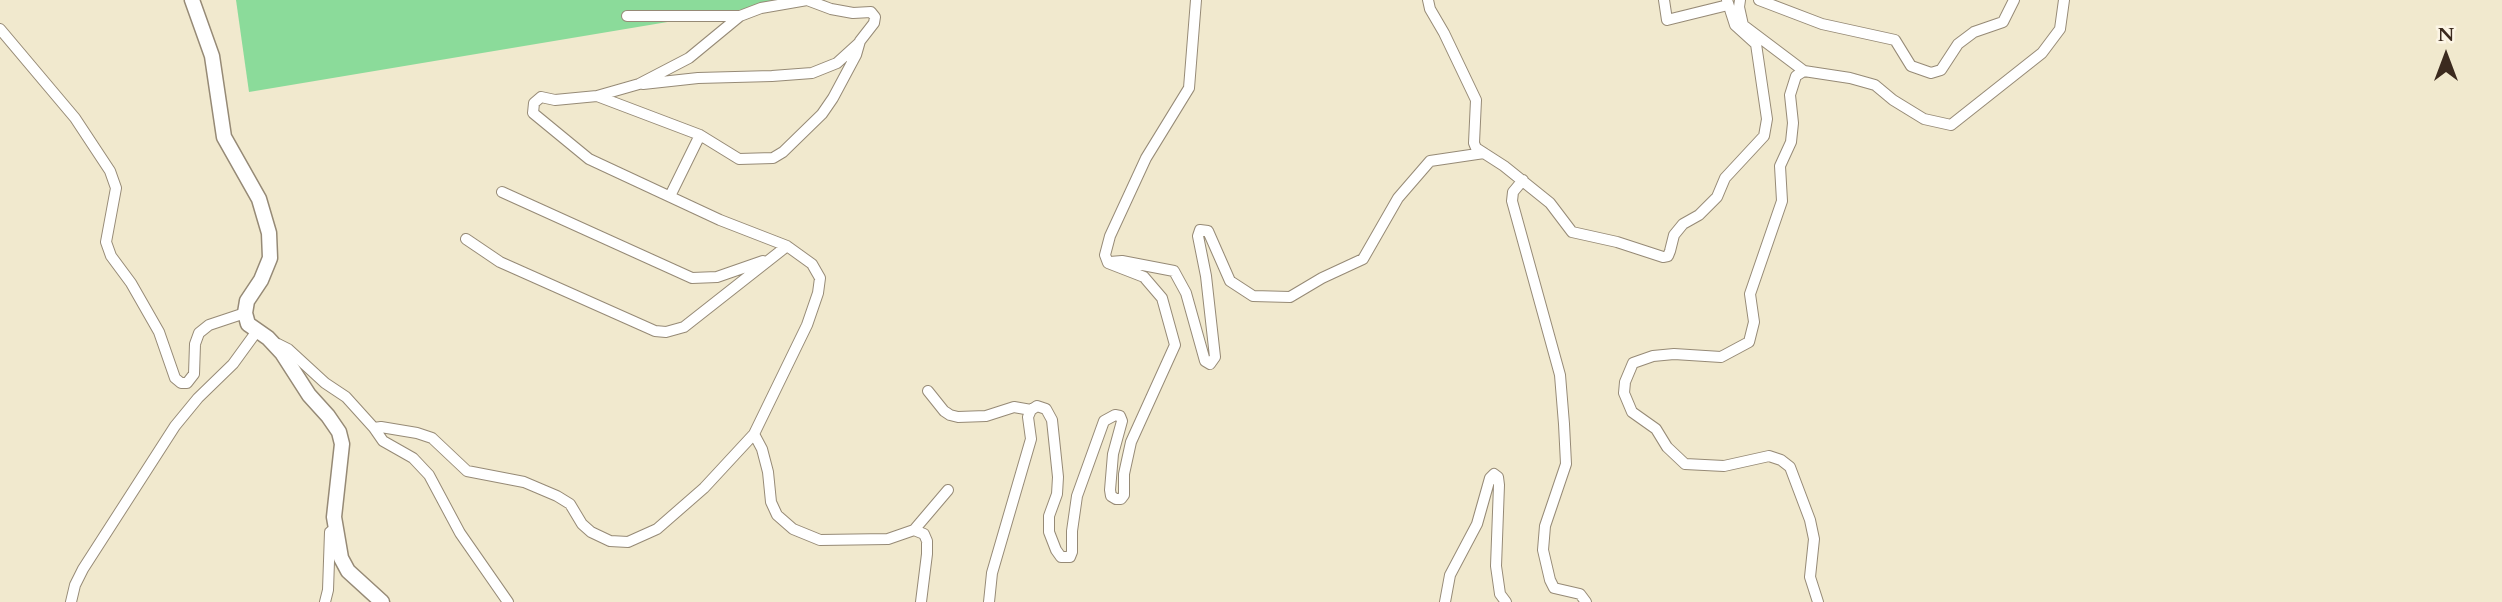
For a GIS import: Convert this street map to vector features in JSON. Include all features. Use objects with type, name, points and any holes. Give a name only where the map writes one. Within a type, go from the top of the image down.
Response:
[{"type":"main road","points":[[192,0],[212,56],[224,138],[259,198],[270,233],[270,258],[261,280],[247,301],[245,313],[248,324],[282,353],[309,395],[339,432],[342,444],[334,517],[341,558],[348,571],[382,602]]},
{"type":"street","points":[[374,428],[381,426],[432,438],[467,471],[524,482],[557,496],[570,504],[582,524],[591,532],[610,541],[628,542],[657,529],[712,480],[754,434],[801,336],[818,293],[820,278],[816,268],[787,246],[720,220],[589,159],[533,113],[534,103],[541,97],[555,100],[597,96],[639,84],[698,78],[813,73],[838,63],[860,41],[874,23],[875,17],[871,12],[853,13],[831,9],[807,0],[761,8],[740,16],[689,58],[639,84]]},
{"type":"street","points":[[989,602],[992,573],[1031,439],[1028,417],[1031,410],[1037,406],[1046,409],[1052,420],[1058,477],[1057,494],[1049,516],[1049,532],[1061,557],[1066,558],[1072,552],[1077,496],[1104,421],[1115,415],[1120,416],[1122,421],[1113,454],[1110,490],[1111,496],[1116,499],[1121,499],[1124,495],[1124,474],[1131,442],[1175,345],[1163,298],[1144,277],[1108,263],[1105,255],[1110,236],[1146,158],[1189,88],[1196,0]]},
{"type":"street","points":[[1428,0],[1476,100],[1474,143],[1550,203],[1572,233],[1617,242],[1663,257],[1668,256],[1674,235],[1683,224],[1699,215],[1717,197],[1724,178],[1764,136],[1767,120],[1759,41],[1743,25],[1740,0]]},
{"type":"street","points":[[1664,0],[1667,20],[1728,3],[1735,25],[1804,71],[1875,85],[1924,119],[1951,125],[2042,53],[2060,29],[2064,0]]},
{"type":"street","points":[[1759,0],[1822,24],[1895,40],[1911,66],[1931,74],[1941,70],[1958,44],[1974,33],[2003,22],[2014,0]]},
{"type":"street","points":[[627,16],[740,16]]},
{"type":"street","points":[[0,29],[75,118],[110,171],[116,188],[106,242],[111,256],[131,283],[159,332],[175,378],[181,383],[187,383]]},
{"type":"street","points":[[597,96],[700,135],[738,159],[772,158],[783,152],[822,114],[834,98],[856,55],[860,41]]},
{"type":"street","points":[[1804,71],[1796,76],[1790,95],[1793,123],[1791,142],[1780,166],[1782,201],[1750,293],[1754,322],[1749,342],[1721,357],[1674,354],[1653,356],[1633,363],[1625,382],[1625,393],[1632,412],[1656,429],[1667,447],[1685,464],[1724,466],[1769,456],[1790,467],[1814,538],[1810,577],[1818,602]]},
{"type":"street","points":[[670,196],[700,135]]},
{"type":"street","points":[[1108,263],[1122,261],[1174,271],[1186,293],[1205,362],[1210,363],[1215,357],[1206,276],[1198,236],[1200,230],[1208,231],[1230,281],[1253,296],[1290,297],[1363,259],[1398,198],[1430,161],[1484,153]]},
{"type":"street","points":[[1523,180],[1514,191],[1512,201],[1560,375],[1564,424],[1566,464],[1545,526],[1543,550],[1554,588],[1580,594],[1586,602]]},
{"type":"street","points":[[502,192],[692,278],[717,277],[772,258]]},
{"type":"street","points":[[466,239],[499,262],[640,325],[666,332],[684,327],[787,246]]},
{"type":"street","points":[[187,383],[194,374],[195,344],[199,332],[209,325],[245,313]]},
{"type":"street","points":[[71,602],[83,569],[175,426],[198,398],[262,335],[288,349],[325,383],[346,397],[383,440],[413,458],[429,475],[460,533],[508,602]]},
{"type":"street","points":[[187,383],[198,398]]},
{"type":"street","points":[[928,391],[944,411],[958,417],[986,415],[1014,407],[1031,410]]},
{"type":"street","points":[[754,434],[762,449],[771,502],[777,515],[793,529],[820,540],[871,541],[900,536],[914,530],[948,490]]},
{"type":"street","points":[[1445,602],[1450,575],[1476,524],[1490,478],[1494,474],[1498,477],[1499,485],[1496,566],[1500,594],[1506,602]]},
{"type":"street","points":[[324,602],[328,590],[330,532],[335,529]]},
{"type":"street","points":[[914,530],[924,534],[927,541],[921,602]]},
{"type":"green space","points":[[236,0],[799,0],[249,92]]}]
